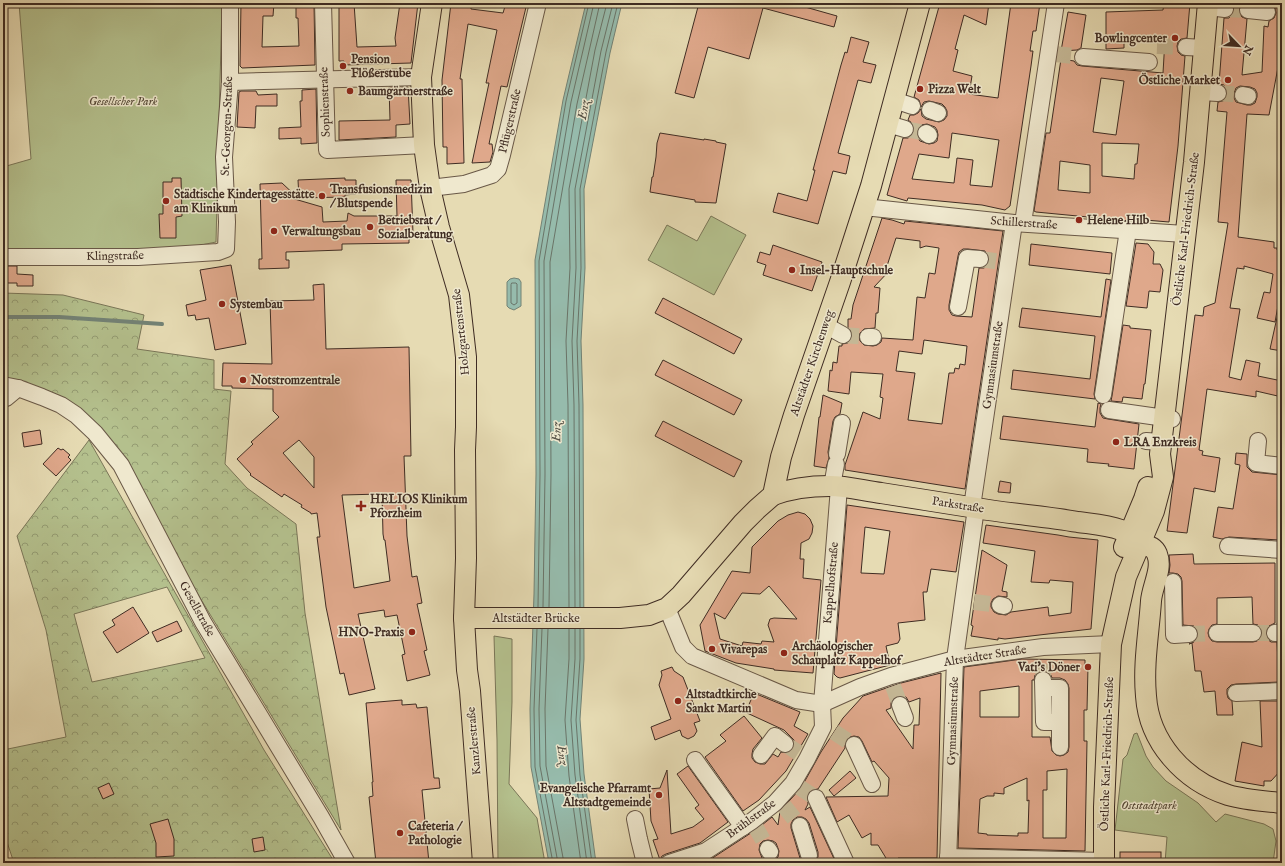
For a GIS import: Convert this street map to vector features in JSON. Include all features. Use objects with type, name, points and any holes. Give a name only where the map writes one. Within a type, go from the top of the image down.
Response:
[{"type":"main road","name":"Holzgartenstraße","points":[[432,3],[421,77],[424,146],[430,188],[445,251],[458,295],[466,357],[466,558],[464,618]]},
{"type":"main road","name":"Altstädter Kirchenweg","points":[[773,495],[781,457],[794,415],[840,282],[877,164],[897,126],[903,103],[920,3]]},
{"type":"main road","name":"Östliche Karl-Friedrich-Straße","points":[[1104,862],[1104,807],[1111,644],[1104,625],[1104,610],[1118,562],[1134,539],[1151,476],[1156,446],[1168,418],[1186,234],[1209,93],[1195,47],[1214,6]]},
{"type":"main road","name":"Parkstraße","points":[[773,495],[795,488],[835,486],[974,508],[1044,516],[1100,525],[1122,530],[1134,539]]},
{"type":"main road","points":[[667,608],[681,595],[743,523],[773,495]]},
{"type":"main road","points":[[1134,539],[1149,579],[1152,597],[1145,673],[1146,698],[1154,728],[1166,752],[1188,773],[1214,790],[1240,798],[1282,803]]},
{"type":"main road","name":"Altstädter Brücke","points":[[464,618],[619,618],[649,615],[667,608]]},
{"type":"main road","name":"Kanzlerstraße","points":[[464,618],[483,863]]},
{"type":"street","name":"St.-Georgen-Straße","points":[[226,250],[227,222],[224,157],[230,82],[230,3]]},
{"type":"street","name":"Sophienstraße","points":[[323,3],[327,150],[424,146]]},
{"type":"street","name":"Pflügerstraße","points":[[430,188],[464,184],[492,175],[498,169],[538,3]]},
{"type":"street","name":"Gymnasiumstraße","points":[[948,860],[955,659],[968,601],[974,508],[984,407],[1004,262],[1019,223],[1052,53],[1056,3]]},
{"type":"street","points":[[1248,10],[1267,12]]},
{"type":"street","points":[[1083,57],[1149,62]]},
{"type":"street","points":[[230,82],[421,77]]},
{"type":"street","name":"Schillerstraße","points":[[864,207],[1019,223],[1186,234]]},
{"type":"street","points":[[1103,395],[1128,230]]},
{"type":"street","name":"Klingstraße","points":[[3,257],[138,257],[200,254],[226,250]]},
{"type":"street","points":[[958,307],[967,258],[980,260]]},
{"type":"street","points":[[825,325],[843,335]]},
{"type":"street","name":"Gesellstraße","points":[[3,399],[6,398],[10,386],[55,402],[76,415],[95,432],[121,465],[203,622],[321,817],[347,863]]},
{"type":"street","points":[[1109,410],[1168,418]]},
{"type":"street","name":"Kappelhofstraße","points":[[822,704],[836,459],[842,423]]},
{"type":"street","points":[[1258,441],[1256,462],[1282,466]]},
{"type":"street","points":[[1228,546],[1282,550]]},
{"type":"street","points":[[1173,582],[1174,635],[1189,634]]},
{"type":"street","points":[[667,608],[683,647],[692,656],[796,700],[822,704]]},
{"type":"street","points":[[1218,633],[1253,633]]},
{"type":"street","name":"Altstädter Straße","points":[[822,704],[860,686],[892,681],[955,659],[1043,653],[1111,644]]},
{"type":"street","points":[[1044,684],[1060,688],[1060,747]]},
{"type":"street","points":[[1236,693],[1282,691]]},
{"type":"street","name":"Brühlstraße","points":[[668,863],[708,857],[750,824],[780,804],[796,785],[803,756],[829,729],[822,704]]},
{"type":"street","points":[[760,755],[775,736],[785,744]]},
{"type":"street","points":[[854,744],[872,784]]},
{"type":"street","points":[[695,760],[750,824]]},
{"type":"street","points":[[816,798],[846,863]]},
{"type":"street","points":[[636,819],[645,863]]},
{"type":"street","points":[[800,826],[809,855]]},
{"type":"street","points":[[948,860],[1104,862]]},
{"type":"green space","name":"Gesellscher Park","points":[[19,3],[222,3],[216,242],[176,250],[3,251],[3,167],[31,159]]},
{"type":"green space","points":[[711,216],[746,235],[714,295],[648,260],[667,225],[697,241]]},
{"type":"green space","points":[[3,293],[63,295],[144,315],[137,349],[214,360],[214,389],[231,391],[225,464],[247,488],[296,524],[305,613],[341,830],[191,583],[83,412],[3,380]]},
{"type":"green space","points":[[89,440],[264,750],[335,863],[14,863],[3,830],[3,750],[66,737],[46,630],[17,536]],"holes":[[[167,587],[205,658],[92,682],[74,614]]]},
{"type":"green space","points":[[494,636],[512,639],[512,702],[509,784],[537,818],[545,863],[498,863]]},
{"type":"green space","name":"Oststadtpark","points":[[1137,733],[1146,756],[1153,767],[1166,781],[1198,803],[1216,822],[1225,814],[1264,824],[1273,829],[1276,841],[1273,863],[1165,863],[1167,837],[1115,830],[1123,759],[1127,755],[1134,734]]},
{"type":"water","name":"Enz","points":[[586,3],[622,3],[610,53],[584,189],[585,268],[581,341],[583,405],[584,659],[580,719],[584,774],[596,863],[549,863],[531,767],[530,709],[536,474],[535,260],[563,100]]},
{"type":"water","points":[[514,278],[519,279],[521,282],[521,306],[514,310],[507,306],[507,282]]},
{"type":"building","points":[[241,3],[274,3],[273,16],[263,16],[262,47],[299,46],[296,3],[314,3],[315,65],[242,68],[240,66]]},
{"type":"building","points":[[339,3],[354,3],[357,47],[396,46],[395,38],[400,3],[418,3],[411,63],[344,65],[344,61],[339,61]]},
{"type":"building","points":[[451,3],[471,3],[471,9],[503,13],[506,3],[527,3],[507,87],[501,86],[489,144],[492,144],[493,152],[490,162],[472,163],[489,83],[486,83],[497,30],[468,24],[460,79],[462,79],[464,163],[447,164],[447,147],[443,147],[442,80]]},
{"type":"building","points":[[699,3],[791,3],[837,16],[834,27],[763,8],[749,59],[708,47],[694,98],[675,93]]},
{"type":"building","points":[[940,3],[989,3],[986,25],[964,15],[955,49],[958,50],[953,71],[972,76],[969,94],[998,98],[1011,3],[1040,3],[1036,31],[1033,31],[1030,51],[1033,51],[1010,206],[1005,210],[982,205],[908,198],[907,201],[887,195],[903,138],[908,138],[914,131],[914,126],[908,120],[910,115],[918,113],[921,109],[922,116],[926,119],[939,122],[944,120],[947,116],[947,111],[942,104],[929,101],[924,102],[921,107],[919,100],[914,97]],"holes":[[[927,124],[935,127],[937,130],[937,141],[934,143],[929,144],[920,141],[918,138],[918,128],[921,125]],[[952,133],[999,140],[992,187],[970,185],[973,160],[957,158],[954,183],[912,179],[919,154],[949,158]]]},
{"type":"building","points":[[1164,3],[1190,3],[1187,38],[1181,39],[1177,46],[1178,52],[1185,56],[1178,146],[1169,222],[1145,220],[1145,222],[1140,222],[1034,211],[1046,133],[1050,133],[1061,59],[1074,61],[1077,65],[1082,66],[1163,73],[1165,39],[1124,39],[1124,48],[1106,49],[1106,12],[1163,10]],"holes":[[[1101,78],[1124,81],[1116,135],[1093,132]],[[1102,143],[1139,144],[1134,179],[1102,176]],[[1060,161],[1090,165],[1090,193],[1058,190]]]},
{"type":"building","points":[[1232,3],[1242,3],[1239,13],[1242,17],[1247,19],[1242,75],[1262,72],[1264,26],[1268,27],[1269,21],[1274,18],[1276,13],[1275,8],[1270,3],[1282,3],[1282,46],[1269,115],[1247,114],[1238,237],[1274,242],[1274,248],[1277,248],[1277,250],[1282,250],[1282,284],[1275,322],[1257,318],[1264,292],[1270,293],[1273,274],[1244,266],[1244,269],[1237,268],[1230,308],[1240,309],[1229,377],[1241,380],[1246,360],[1260,363],[1258,376],[1282,381],[1282,397],[1256,391],[1256,397],[1207,389],[1199,450],[1203,451],[1202,455],[1220,458],[1215,492],[1194,488],[1187,533],[1167,531],[1195,315],[1203,316],[1204,307],[1215,303],[1228,223],[1218,222],[1227,112],[1217,111],[1218,102],[1226,99],[1227,94],[1224,85],[1219,84],[1224,18],[1229,18],[1233,14],[1234,10]],"holes":[[[1240,86],[1255,89],[1257,93],[1255,103],[1247,105],[1236,102],[1234,98],[1236,88]]]},
{"type":"building","points":[[1068,12],[1086,15],[1081,48],[1077,50],[1061,51]]},
{"type":"building","points":[[851,37],[869,42],[863,62],[876,65],[871,83],[858,80],[838,153],[850,156],[846,174],[833,171],[818,224],[773,212],[778,193],[807,201],[815,170],[813,170],[841,65],[845,52],[847,53]]},
{"type":"building","points":[[389,87],[408,87],[410,124],[396,125],[396,137],[339,140],[339,121],[390,120]]},
{"type":"building","points":[[316,89],[317,143],[301,144],[301,138],[279,139],[279,128],[301,127],[300,101],[302,101],[302,90]]},
{"type":"building","points":[[256,91],[258,95],[277,94],[277,106],[256,106],[255,128],[237,127],[239,92]]},
{"type":"building","points":[[660,133],[716,141],[726,144],[716,203],[695,202],[695,200],[650,192],[657,143]]},
{"type":"building","points":[[172,178],[181,178],[182,216],[176,217],[176,238],[160,238],[159,214],[163,214],[163,182],[172,182]]},
{"type":"building","name":"Transfusionsmedizin / Blutspende","points":[[345,178],[345,180],[356,180],[356,194],[345,195],[345,197],[299,198],[298,180]]},
{"type":"building","points":[[396,180],[411,180],[413,233],[409,233],[409,243],[342,244],[342,250],[286,252],[286,260],[289,260],[289,268],[259,269],[259,259],[262,259],[260,184],[282,183],[298,198],[291,198],[322,207],[323,222],[347,221],[348,213],[354,216],[397,216]]},
{"type":"building","points":[[882,218],[904,224],[905,221],[1003,231],[965,489],[845,470],[845,465],[863,412],[880,419],[883,398],[880,397],[883,374],[851,372],[849,394],[828,391],[830,370],[832,371],[833,362],[837,363],[839,346],[848,343],[851,339],[852,334],[848,327],[848,319],[851,319],[853,305]],"holes":[[[896,238],[920,241],[920,248],[926,246],[939,248],[935,274],[929,273],[925,298],[917,297],[913,340],[882,338],[881,342],[877,345],[864,345],[860,341],[860,333],[864,329],[875,328],[880,288],[874,287],[890,270],[887,266]],[[963,249],[985,251],[989,259],[988,265],[984,268],[979,268],[972,317],[952,315],[949,310],[958,256],[959,252]],[[924,340],[967,346],[965,365],[960,364],[959,369],[955,368],[954,373],[949,373],[942,424],[908,420],[915,373],[896,371],[899,351],[922,354]]]},
{"type":"building","points":[[1136,243],[1148,244],[1154,252],[1153,264],[1160,264],[1163,270],[1160,292],[1149,291],[1147,308],[1126,306]]},
{"type":"building","points":[[1031,244],[1112,253],[1110,274],[1029,265]]},
{"type":"building","name":"Insel-Hauptschule","points":[[773,245],[822,262],[812,291],[763,275],[766,265],[757,262],[760,252],[770,255]]},
{"type":"building","name":"Systembau","points":[[231,265],[246,344],[215,350],[209,318],[196,320],[195,315],[188,316],[186,305],[206,300],[200,270]]},
{"type":"building","points":[[3,266],[17,266],[17,274],[33,275],[33,286],[17,286],[17,283],[3,283]]},
{"type":"building","points":[[1106,279],[1111,280],[1094,394],[1095,399],[1011,389],[1013,370],[1090,379],[1095,336],[1019,327],[1022,308],[1101,317]]},
{"type":"building","points":[[324,284],[326,349],[409,347],[411,456],[404,456],[407,536],[412,577],[417,576],[422,603],[417,604],[427,650],[424,651],[430,675],[407,681],[402,655],[405,654],[397,615],[385,617],[384,610],[358,614],[375,689],[349,695],[344,673],[340,674],[326,607],[317,537],[320,537],[317,513],[311,514],[301,507],[302,505],[284,494],[282,497],[250,475],[251,474],[237,459],[253,444],[251,442],[279,417],[273,411],[273,389],[232,388],[232,386],[222,386],[223,363],[272,364],[270,301],[314,300],[313,285]],"holes":[[[299,440],[314,457],[314,488],[283,453]],[[382,494],[383,534],[390,581],[354,588],[342,495]]]},
{"type":"building","points":[[663,298],[742,339],[734,354],[655,313]]},
{"type":"building","points":[[1278,313],[1282,314],[1282,351],[1270,349]]},
{"type":"building","points":[[1123,325],[1130,326],[1130,328],[1151,330],[1142,399],[1123,397],[1122,402],[1111,401]]},
{"type":"building","points":[[663,360],[742,400],[734,415],[655,375]]},
{"type":"building","points":[[823,395],[842,403],[840,414],[835,417],[833,421],[828,452],[829,458],[826,468],[814,466],[819,417]]},
{"type":"building","points":[[1098,403],[1101,404],[1100,413],[1103,418],[1139,424],[1134,469],[1108,466],[1109,464],[1087,462],[1088,449],[1000,439],[1003,416],[1095,427]]},
{"type":"building","points":[[663,421],[742,461],[734,477],[655,436]]},
{"type":"building","points":[[40,430],[42,444],[24,447],[22,433]]},
{"type":"building","points":[[58,448],[61,450],[63,449],[70,455],[68,457],[71,460],[56,476],[43,464]]},
{"type":"building","points":[[1236,453],[1247,454],[1247,467],[1252,472],[1282,475],[1282,510],[1279,540],[1229,537],[1222,539],[1213,537],[1218,507],[1233,509],[1240,465],[1235,464]]},
{"type":"building","points":[[1000,481],[1011,483],[1010,493],[998,492]]},
{"type":"building","points":[[847,505],[964,522],[956,572],[931,569],[927,592],[923,592],[925,620],[898,623],[900,639],[898,643],[886,646],[890,665],[840,678],[834,674]],"holes":[[[865,527],[890,531],[884,574],[861,573]]]},
{"type":"building","points":[[798,512],[805,514],[810,519],[813,526],[809,539],[801,543],[800,559],[804,559],[803,578],[821,580],[813,673],[774,670],[736,663],[705,651],[700,625],[732,571],[750,573],[752,547],[778,521],[788,515]],"holes":[[[769,586],[797,619],[770,619],[768,625],[774,642],[762,641],[761,644],[743,642],[742,646],[720,639],[714,613],[725,619],[742,593],[760,594]]]},
{"type":"building","points":[[986,525],[1098,540],[1091,629],[1005,639],[998,638],[998,640],[971,636],[973,626],[971,625],[982,550],[1007,565],[1002,591],[1007,592],[1007,597],[998,596],[993,599],[991,607],[994,612],[1006,615],[1011,612],[1048,607],[1049,616],[1071,613],[1073,582],[1050,580],[1049,583],[1031,582],[1035,551],[983,543]]},
{"type":"building","points":[[1193,554],[1194,564],[1275,563],[1275,623],[1269,626],[1266,630],[1266,634],[1267,639],[1271,642],[1277,642],[1279,682],[1231,685],[1227,689],[1227,694],[1228,698],[1232,701],[1233,715],[1217,715],[1215,691],[1204,692],[1201,671],[1195,671],[1192,643],[1189,644],[1197,639],[1198,633],[1194,626],[1183,625],[1182,581],[1178,574],[1169,573],[1169,555]],"holes":[[[1252,597],[1253,624],[1258,625],[1262,633],[1261,638],[1253,642],[1217,642],[1212,641],[1208,633],[1212,625],[1217,624],[1217,598]]]},
{"type":"building","points":[[133,607],[149,633],[117,653],[103,632],[115,625],[112,620]]},
{"type":"building","points":[[177,621],[182,631],[157,642],[152,632]]},
{"type":"building","points":[[1022,659],[1085,660],[1085,666],[1088,666],[1087,710],[1084,710],[1084,741],[1087,741],[1085,851],[958,848],[964,667]],"holes":[[[1038,672],[1048,672],[1052,678],[1060,678],[1065,680],[1068,684],[1069,747],[1068,752],[1064,755],[1056,755],[1052,751],[1050,737],[1032,737],[1032,680],[1034,680],[1035,675]],[[1019,686],[1019,717],[980,717],[980,691]],[[1067,769],[1066,838],[1043,838],[1043,790],[1047,790],[1047,771]],[[1027,778],[1027,801],[1029,800],[1028,833],[1018,833],[1018,836],[987,835],[978,833],[980,799],[987,796],[994,796],[994,793],[1004,794],[1004,788]]]},
{"type":"building","name":"Altstadtkirche Sankt Martin","points":[[672,667],[674,671],[683,677],[700,721],[694,723],[697,731],[694,736],[688,739],[682,736],[680,730],[655,740],[651,727],[671,719],[659,685],[662,675],[661,671]]},
{"type":"building","points":[[941,673],[937,858],[898,858],[901,863],[889,863],[878,845],[871,845],[871,833],[862,838],[849,815],[837,822],[826,797],[888,796],[889,778],[874,761],[872,762],[859,737],[854,736],[846,740],[845,748],[818,789],[809,792],[807,797],[808,804],[805,810],[810,807],[836,863],[814,863],[818,857],[818,852],[809,823],[802,817],[797,817],[793,820],[791,828],[800,858],[804,863],[700,863],[711,859],[757,829],[772,817],[778,825],[780,811],[801,788],[821,752],[843,718],[863,696],[901,683]],"holes":[[[897,696],[906,697],[909,702],[920,698],[919,725],[914,725],[913,749],[886,710],[891,708],[892,699]],[[768,840],[776,843],[779,851],[778,857],[771,861],[766,861],[762,858],[759,850],[760,844],[763,841]]]},
{"type":"building","points":[[754,693],[800,712],[794,726],[808,734],[786,771],[759,800],[743,811],[705,757],[726,741],[720,735],[744,716],[762,738],[753,749],[752,754],[752,758],[755,762],[760,764],[765,764],[773,754],[778,757],[781,752],[789,753],[793,750],[794,745],[794,740],[784,730],[747,713],[747,709]]},
{"type":"building","points":[[402,700],[402,705],[416,704],[417,708],[427,707],[434,778],[439,778],[440,788],[422,790],[429,863],[376,863],[369,797],[373,796],[373,782],[366,703]]},
{"type":"building","points":[[1260,701],[1280,701],[1282,731],[1282,769],[1271,781],[1264,781],[1264,786],[1235,781],[1242,742],[1262,747]]},
{"type":"building","points":[[688,766],[728,822],[700,843],[666,854],[662,856],[660,860],[653,840],[658,839],[651,821],[649,789],[660,788],[667,770],[671,834],[693,827],[704,819],[695,808],[699,805],[677,774]]},
{"type":"building","points":[[850,771],[856,778],[834,796],[829,790]]},
{"type":"building","points":[[109,783],[114,794],[103,799],[98,788]]},
{"type":"building","points":[[168,819],[174,839],[174,856],[156,857],[156,843],[150,824]]},
{"type":"building","points":[[263,837],[265,850],[254,852],[252,839]]},
{"type":"building","points":[[1120,852],[1161,852],[1161,863],[1120,863]]},
{"type":"waterway","points":[[3,317],[59,317],[162,324]]},
{"type":"tunnel","points":[[1225,9],[1248,10]]},
{"type":"tunnel","points":[[1157,46],[1186,47]]},
{"type":"tunnel","points":[[1055,54],[1083,57]]},
{"type":"tunnel","points":[[1218,93],[1243,95]]},
{"type":"tunnel","points":[[905,129],[926,133]]},
{"type":"tunnel","points":[[980,259],[1001,262]]},
{"type":"tunnel","points":[[843,335],[868,337]]},
{"type":"tunnel","points":[[974,602],[1000,605]]},
{"type":"tunnel","points":[[1189,634],[1217,633]]},
{"type":"tunnel","points":[[1253,633],[1275,633]]},
{"type":"tunnel","points":[[1043,680],[1044,659]]},
{"type":"tunnel","points":[[893,686],[900,705]]},
{"type":"tunnel","points":[[834,732],[854,745]]},
{"type":"tunnel","points":[[785,744],[799,753]]},
{"type":"tunnel","points":[[799,787],[816,798]]},
{"type":"tunnel","points":[[784,806],[800,826]]},
{"type":"tunnel","points":[[755,826],[768,849]]},
{"type":"place","name":"Bowlingcenter","points":[[1175,38]]},
{"type":"place","name":"Pension Flößerstube","points":[[343,66]]},
{"type":"place","name":"Östliche Market","points":[[1228,80]]},
{"type":"place","name":"Pizza Welt","points":[[920,89]]},
{"type":"place","name":"Baumgärtnerstraße","points":[[350,91]]},
{"type":"place","name":"Transfusionsmedizin / Blutspende","points":[[322,196]]},
{"type":"place","name":"Städtische Kindertagesstätte am Klinikum","points":[[166,201]]},
{"type":"place","name":"Helene Hilb","points":[[1079,220]]},
{"type":"place","name":"Betriebsrat / Sozialberatung","points":[[370,227]]},
{"type":"place","name":"Verwaltungsbau","points":[[274,231]]},
{"type":"place","name":"Insel-Hauptschule","points":[[792,270]]},
{"type":"place","name":"Systembau","points":[[222,304]]},
{"type":"place","name":"Notstromzentrale","points":[[243,380]]},
{"type":"place","name":"LRA Enzkreis","points":[[1116,442]]},
{"type":"place","name":"HELIOS Klinikum Pforzheim","points":[[361,506]]},
{"type":"place","name":"HNO-Praxis","points":[[412,632]]},
{"type":"place","name":"Vivarepas","points":[[712,649]]},
{"type":"place","name":"Archäologischer Schauplatz Kappelhof","points":[[784,653]]},
{"type":"place","name":"Vati's Döner","points":[[1088,667]]},
{"type":"place","name":"Altstadtkirche Sankt Martin","points":[[678,701]]},
{"type":"place","name":"Evangelische Pfarramt Altstadtgemeinde","points":[[659,795]]},
{"type":"place","name":"Cafeteria / Pathologie","points":[[400,833]]}]
